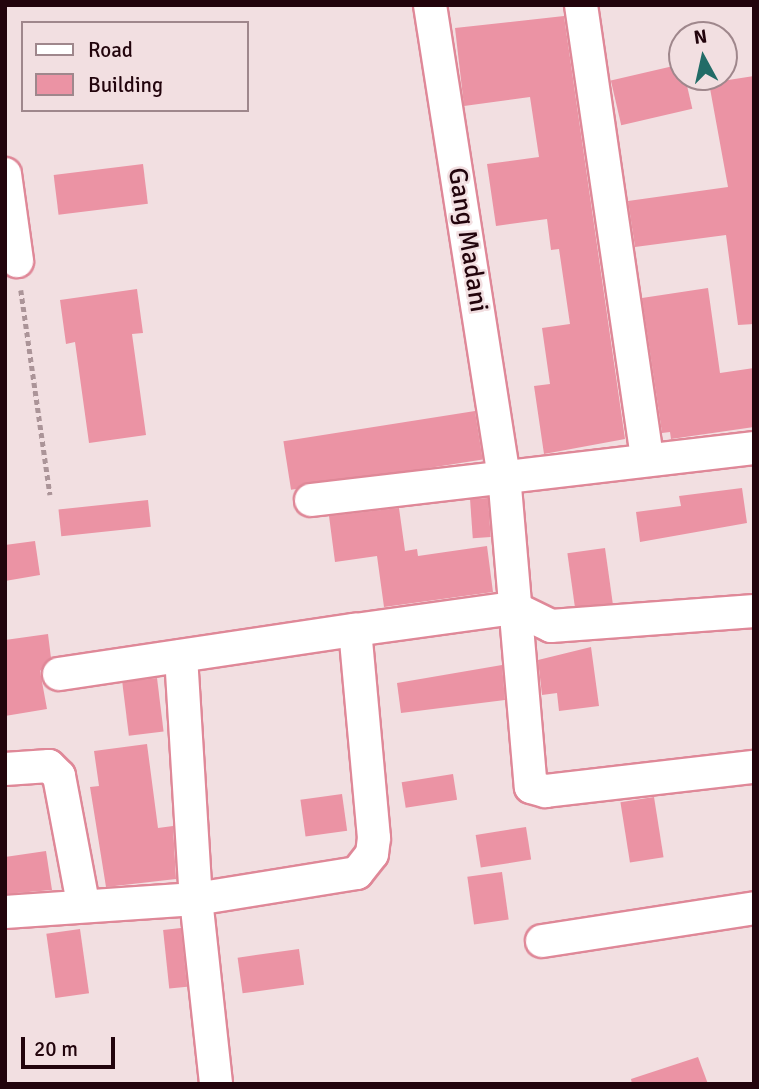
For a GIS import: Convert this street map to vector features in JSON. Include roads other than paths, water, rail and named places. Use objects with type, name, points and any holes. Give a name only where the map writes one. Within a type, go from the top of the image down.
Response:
[{"type":"street","name":"Gang Madani","points":[[430,5],[504,475],[514,608],[534,790],[754,767]]},
{"type":"street","points":[[581,5],[647,460]]},
{"type":"street","points":[[5,174],[17,261]]},
{"type":"street","points":[[311,500],[504,475],[754,448]]},
{"type":"street","points":[[59,674],[514,608],[551,626],[754,611]]},
{"type":"street","points":[[5,912],[83,904],[196,899],[349,876],[372,854],[355,629]]},
{"type":"street","points":[[181,656],[196,899],[216,1084]]},
{"type":"street","points":[[5,769],[49,766],[60,776],[83,904]]},
{"type":"street","points":[[542,941],[754,908]]}]
